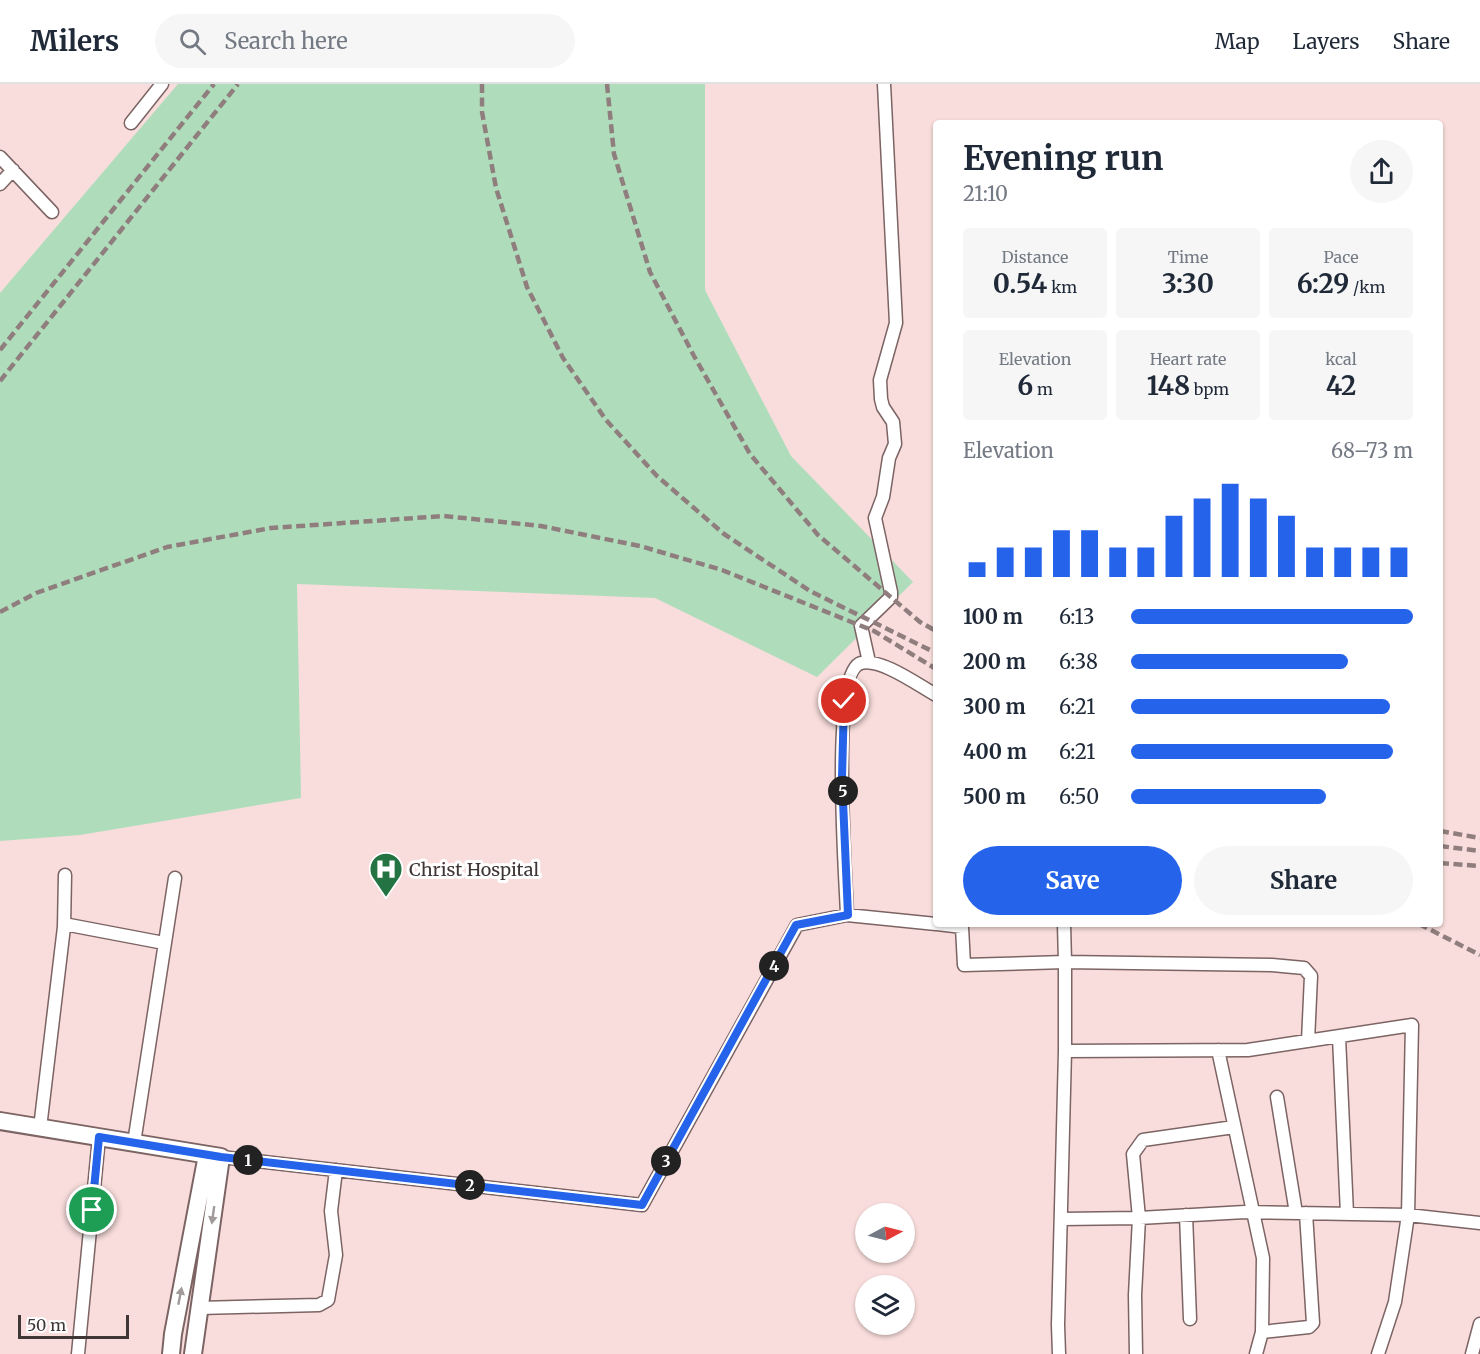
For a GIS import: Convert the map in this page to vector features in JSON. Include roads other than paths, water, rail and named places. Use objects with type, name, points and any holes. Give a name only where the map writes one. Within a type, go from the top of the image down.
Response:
[{"type":"street","points":[[131,123],[162,84]]},
{"type":"street","points":[[869,662],[861,626],[891,597],[875,518],[883,497],[889,458],[895,444],[893,422],[883,407],[881,399],[880,380],[896,323],[885,84]]},
{"type":"street","points":[[0,157],[52,212]]},
{"type":"street","points":[[0,184],[13,170]]},
{"type":"street","points":[[848,915],[842,778],[844,701],[851,673],[856,666],[869,662],[880,663],[933,693]]},
{"type":"street","points":[[40,1128],[64,924],[66,875]]},
{"type":"street","points":[[134,1143],[175,878]]},
{"type":"street","points":[[0,1121],[214,1156],[642,1205],[796,925],[848,915],[933,924]]},
{"type":"street","points":[[64,924],[164,943]]},
{"type":"street","points":[[962,927],[964,965],[1065,963],[1261,965],[1304,968],[1311,976],[1308,1041]]},
{"type":"street","points":[[1059,1354],[1065,1051],[1064,927]]},
{"type":"street","points":[[1065,1051],[1248,1050],[1412,1025],[1408,1215],[1395,1302],[1378,1354]]},
{"type":"street","points":[[1339,1037],[1347,1214]]},
{"type":"street","points":[[1218,1050],[1263,1258],[1263,1332],[1256,1354]]},
{"type":"street","points":[[1263,1332],[1309,1327],[1313,1323],[1301,1213],[1277,1098]]},
{"type":"street","points":[[1136,1354],[1135,1295],[1138,1218],[1133,1154],[1143,1140],[1234,1126]]},
{"type":"street","points":[[78,1354],[99,1137]]},
{"type":"street","points":[[193,1354],[200,1308],[214,1156]]},
{"type":"street","points":[[171,1354],[173,1334],[214,1156]]},
{"type":"street","points":[[200,1308],[319,1305],[328,1300],[336,1255],[331,1211],[336,1170]]},
{"type":"street","points":[[1061,1219],[1138,1218],[1252,1212],[1408,1215],[1480,1223]]},
{"type":"street","points":[[1186,1215],[1190,1318]]},
{"type":"street","points":[[1472,1354],[1480,1324]]},
{"type":"railway","points":[[0,350],[214,84]]},
{"type":"railway","points":[[0,381],[238,84]]},
{"type":"railway","points":[[482,84],[482,112],[496,188],[527,287],[563,358],[606,420],[657,476],[724,534],[810,591],[933,652]]},
{"type":"railway","points":[[607,84],[614,154],[650,272],[694,356],[750,454],[818,535],[920,622],[933,629]]},
{"type":"railway","points":[[0,612],[36,593],[167,547],[271,528],[444,516],[541,526],[640,546],[722,570],[874,631],[933,667]]},
{"type":"railway","points":[[1443,832],[1480,838]]},
{"type":"railway","points":[[1443,846],[1480,851]]},
{"type":"railway","points":[[1443,863],[1480,866]]},
{"type":"railway","points":[[1425,927],[1480,955]]},
{"type":"place","name":"Christ Hospital","points":[[386,898]]}]
